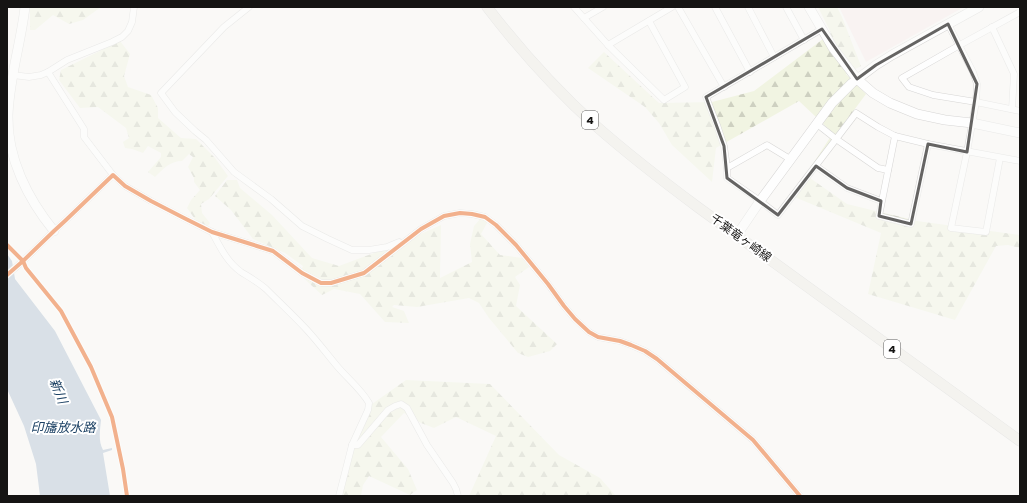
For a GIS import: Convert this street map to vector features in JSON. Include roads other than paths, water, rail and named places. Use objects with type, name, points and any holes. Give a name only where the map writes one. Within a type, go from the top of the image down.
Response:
[{"type":"main road","name":"千葉竜ヶ崎線","points":[[487,7],[514,41],[546,77],[596,126],[649,171],[1020,441]]},
{"type":"street","points":[[25,7],[13,74],[8,117],[10,140],[17,169],[28,192],[54,231]]},
{"type":"street","points":[[13,74],[29,77],[48,72],[67,60],[122,37],[128,31],[132,22],[134,7]]},
{"type":"street","points":[[249,7],[224,27],[161,93],[175,112],[206,140],[234,172],[271,199],[302,226],[352,250],[369,250],[387,247],[406,240]]},
{"type":"street","points":[[574,7],[608,45],[664,100],[685,87],[649,21]]},
{"type":"street","points":[[584,18],[604,7]]},
{"type":"street","points":[[608,45],[672,7]]},
{"type":"street","points":[[678,7],[724,87]]},
{"type":"street","points":[[714,7],[750,72]]},
{"type":"street","points":[[748,7],[774,58]]},
{"type":"street","points":[[786,7],[804,40]]},
{"type":"street","points":[[809,7],[833,48],[857,79],[873,93],[890,103],[917,114],[1020,133]]},
{"type":"street","points":[[737,235],[790,159],[832,103],[857,79],[876,65],[979,7]]},
{"type":"street","points":[[1020,12],[902,78],[909,87],[933,95],[1020,111]]},
{"type":"street","points":[[948,24],[958,46],[973,72],[977,84],[976,102],[967,152],[951,228],[986,232],[1000,158]]},
{"type":"street","points":[[992,27],[1014,74],[1012,110]]},
{"type":"street","points":[[822,29],[706,97],[724,146],[727,178],[778,215],[856,113],[895,136],[967,152],[1020,161]]},
{"type":"street","points":[[48,72],[84,130],[84,137],[113,175],[121,182],[151,200],[212,232],[273,251],[302,273],[321,283],[331,283],[364,273],[420,229],[444,216],[460,213],[485,217],[496,225],[516,245],[564,306],[589,332],[598,337],[632,345],[657,359],[754,440],[800,496]]},
{"type":"street","points":[[817,124],[878,168],[888,170]]},
{"type":"street","points":[[895,136],[879,216],[911,224],[928,144]]},
{"type":"street","points":[[727,168],[767,145],[790,159]]},
{"type":"street","points":[[816,166],[847,188],[881,201]]},
{"type":"street","points":[[7,275],[113,175]]},
{"type":"street","points":[[212,232],[226,257],[232,264],[240,271],[254,279],[295,318],[366,398],[368,410],[352,445],[339,496]]},
{"type":"street","points":[[352,445],[358,444],[388,410],[401,404],[407,408],[427,445],[453,483],[458,496]]},
{"type":"water","name":"印旛放水路","points":[[7,254],[12,261],[15,279],[55,331],[101,420],[101,447],[103,450],[112,448],[112,450],[103,453],[110,496],[40,496],[36,464],[24,426],[7,389]]},
{"type":"water label","name":"新川","points":[[59,391]]}]
